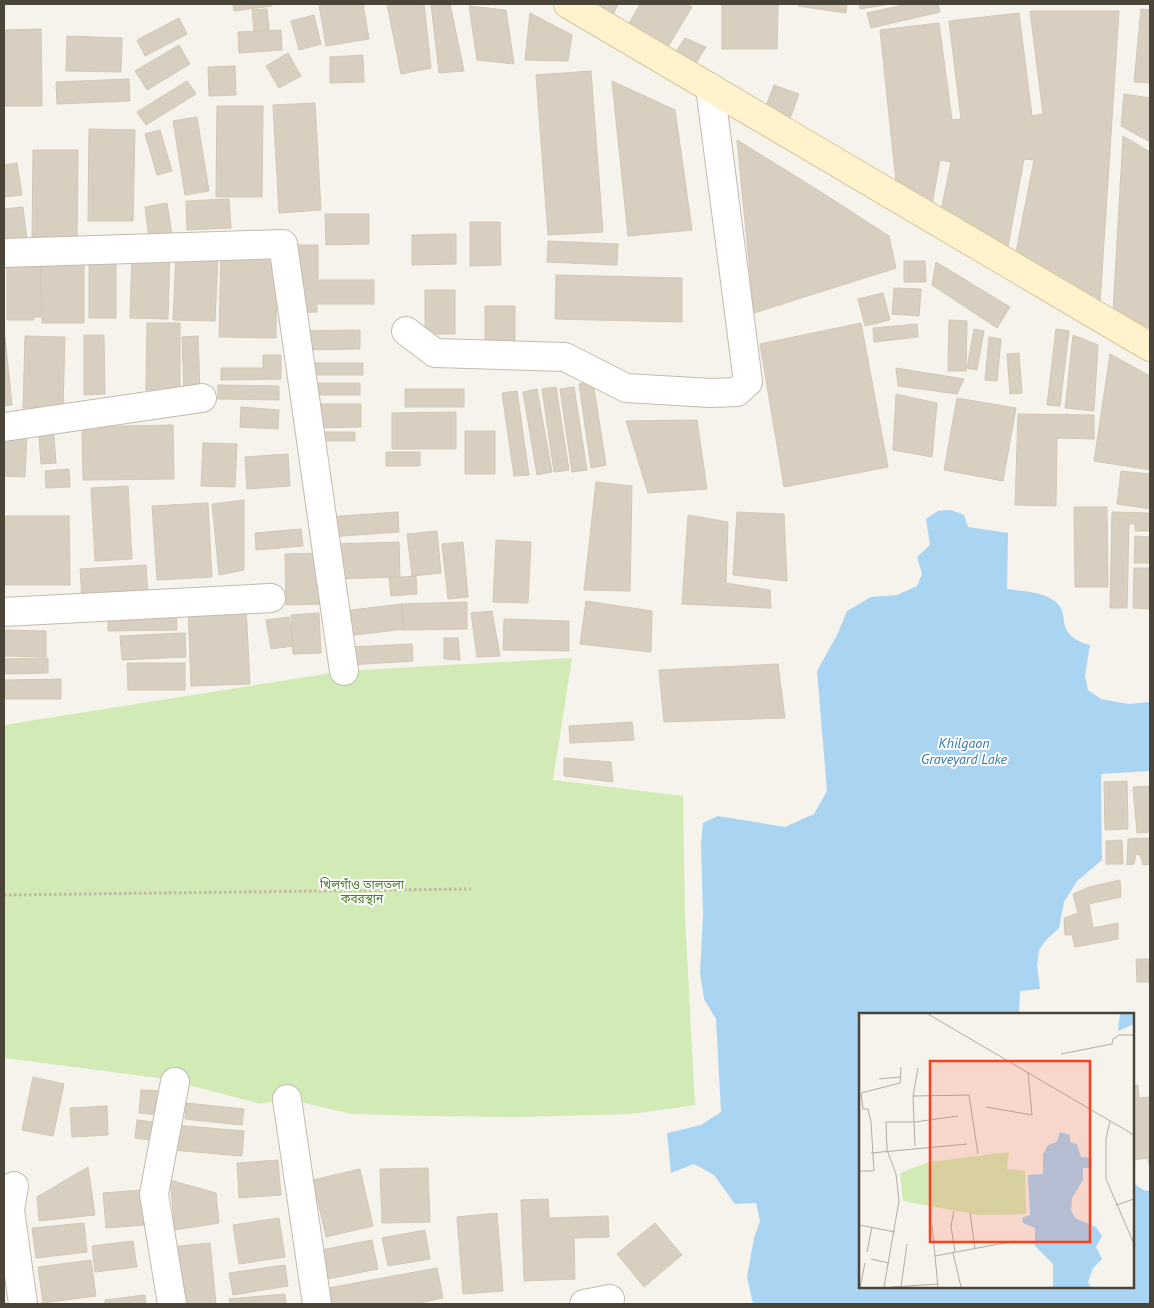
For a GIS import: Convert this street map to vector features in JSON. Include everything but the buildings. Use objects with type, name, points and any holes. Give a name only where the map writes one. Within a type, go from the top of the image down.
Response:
[{"type":"street","points":[[568,4],[1150,347]]},
{"type":"street","points":[[406,331],[434,353],[565,358],[626,388],[711,393],[737,392],[748,382],[710,87]]},
{"type":"street","points":[[4,254],[283,244],[344,671]]},
{"type":"street","points":[[4,427],[202,398]]},
{"type":"street","points":[[4,612],[271,598]]},
{"type":"street","points":[[172,1304],[154,1194],[175,1082]]},
{"type":"street","points":[[287,1099],[317,1304]]},
{"type":"street","points":[[14,1186],[10,1210],[24,1304]]},
{"type":"path","points":[[4,895],[471,889]]},
{"type":"green space","name":"খিলগাঁও তালতলা কবরস্থান","points":[[572,658],[553,780],[683,796],[685,916],[695,1105],[631,1114],[519,1117],[352,1114],[287,1099],[261,1104],[166,1079],[4,1058],[4,725],[344,671]]},
{"type":"water","name":"Khilgaon Graveyard Lake","points":[[951,510],[964,515],[968,527],[1008,533],[1007,589],[1045,596],[1051,598],[1059,605],[1069,634],[1077,640],[1090,645],[1085,675],[1088,690],[1101,699],[1128,704],[1150,702],[1150,771],[1101,774],[1102,860],[1077,881],[1064,902],[1059,928],[1046,940],[1039,950],[1037,965],[1040,989],[1020,991],[1019,1013],[859,1013],[859,1288],[1134,1288],[1134,1184],[1145,1191],[1150,1190],[1150,1304],[753,1304],[747,1277],[754,1238],[760,1221],[756,1203],[735,1204],[714,1175],[694,1164],[671,1173],[667,1133],[701,1125],[721,1112],[716,1019],[704,999],[700,973],[703,915],[701,844],[703,823],[718,816],[785,827],[814,814],[827,791],[817,671],[837,635],[847,611],[871,597],[897,595],[917,586],[922,574],[917,557],[930,545],[926,519],[938,511]]}]
